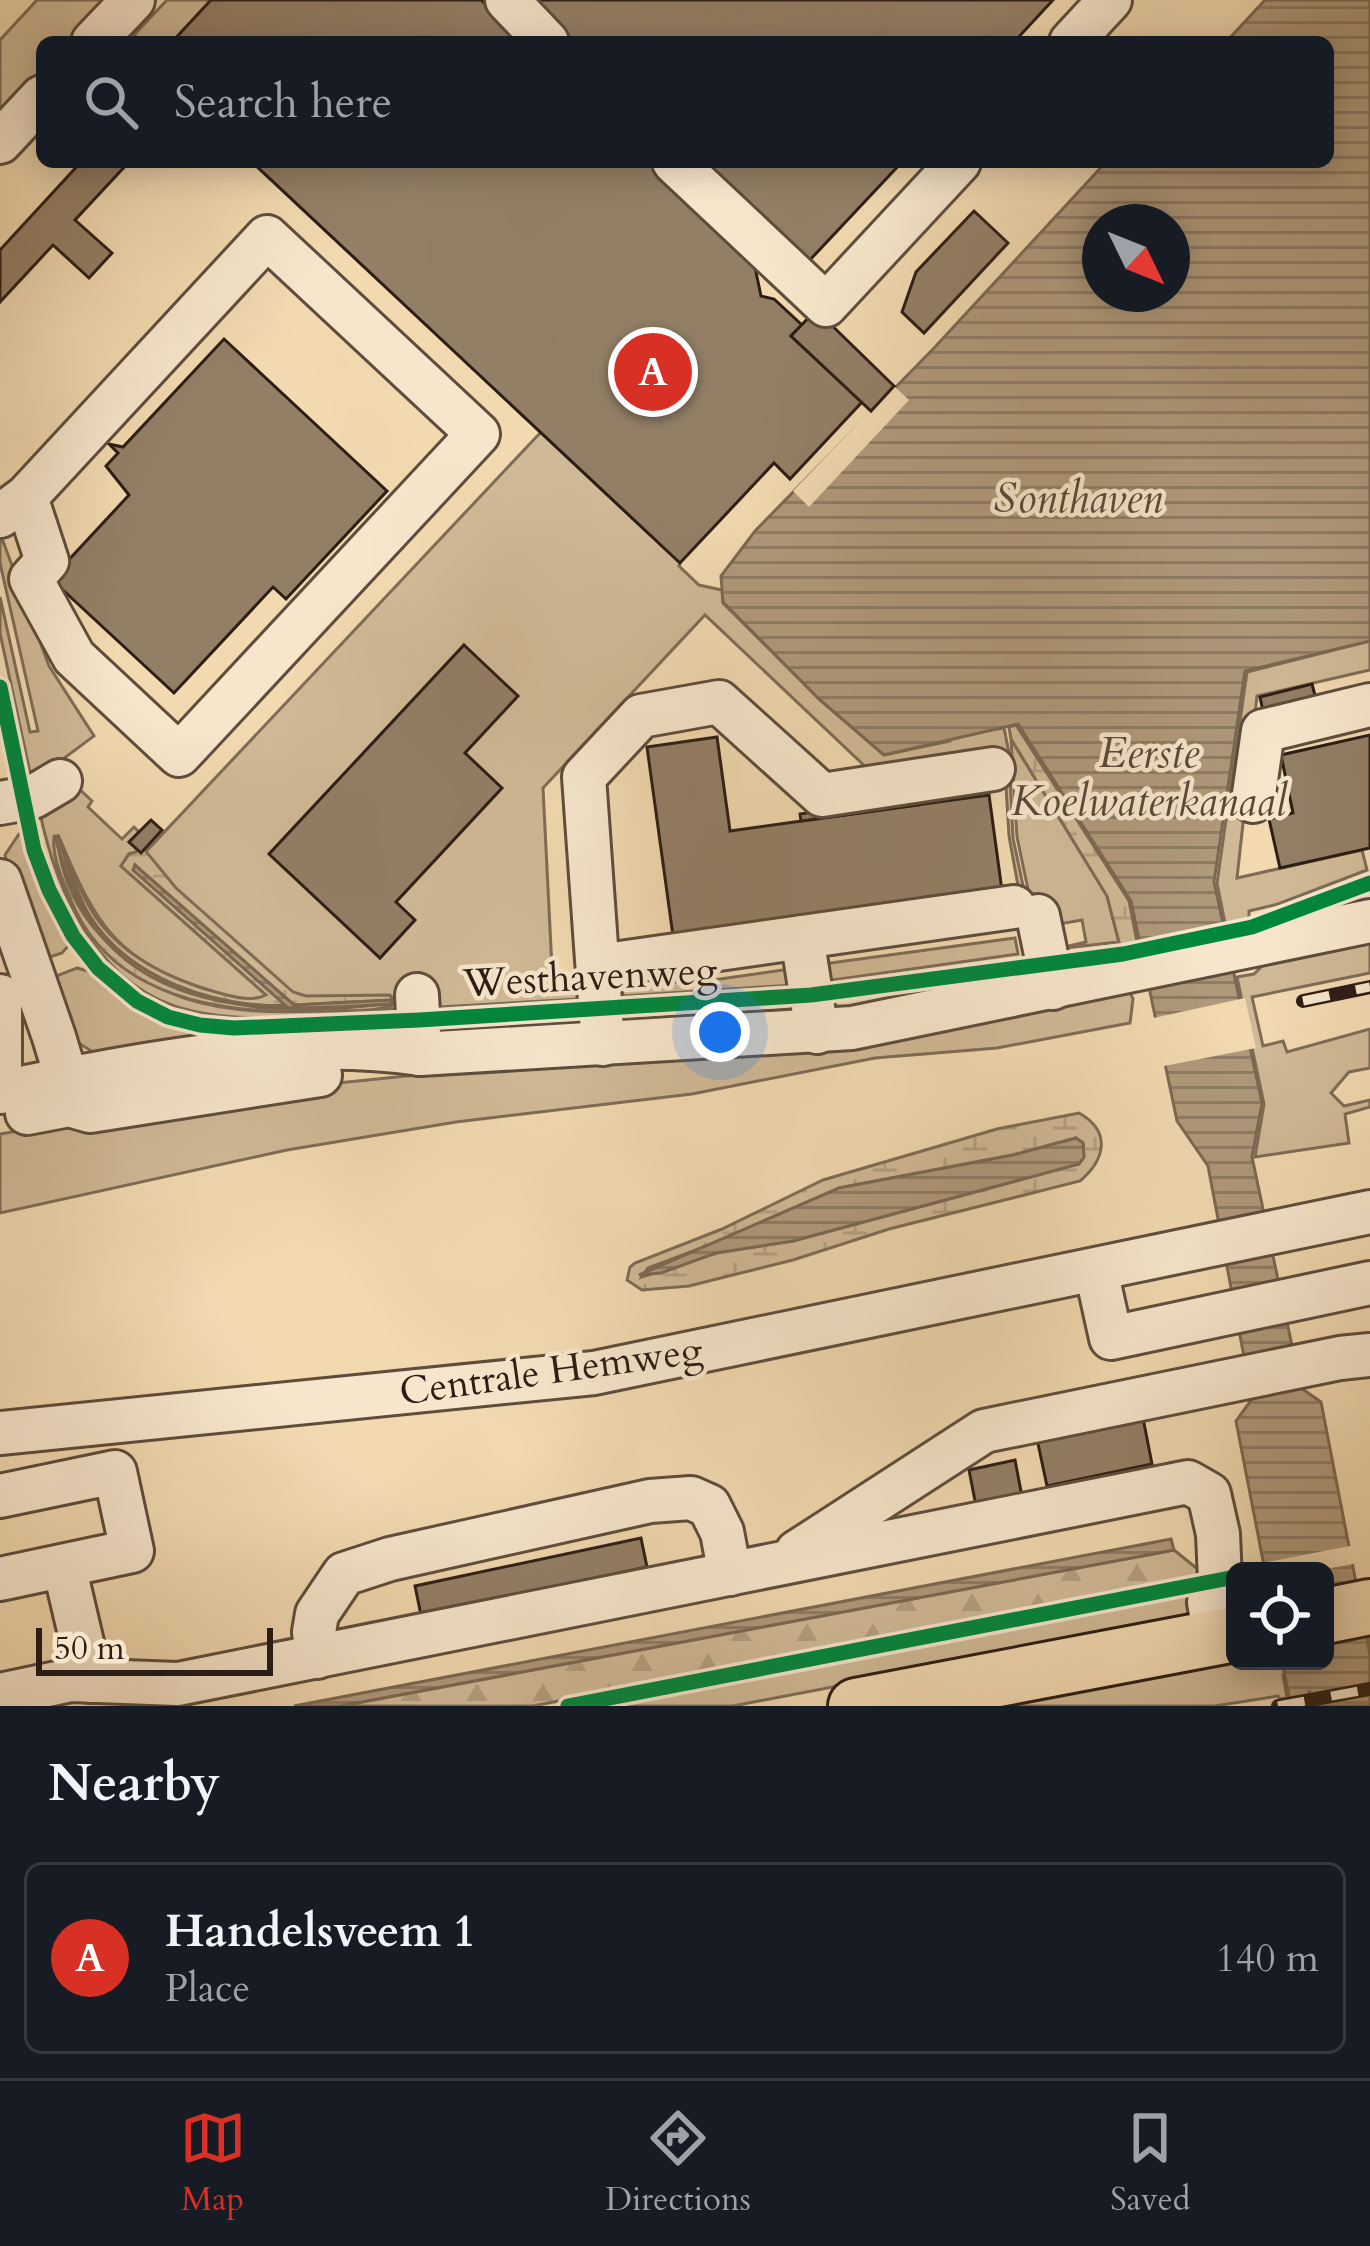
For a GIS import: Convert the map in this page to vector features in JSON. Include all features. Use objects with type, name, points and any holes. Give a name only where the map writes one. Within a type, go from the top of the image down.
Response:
[{"type":"main road","points":[[856,1706],[1225,1636]]},
{"type":"street","points":[[100,36],[133,0]]},
{"type":"street","points":[[507,0],[541,36]]},
{"type":"street","points":[[1077,36],[1110,0]]},
{"type":"street","points":[[0,142],[36,103]]},
{"type":"street","points":[[680,168],[826,305],[953,168]]},
{"type":"street","points":[[267,237],[478,434],[179,755],[74,657],[31,579],[47,561],[13,507],[267,237]]},
{"type":"street","points":[[1253,801],[1263,731],[1348,698]]},
{"type":"street","points":[[603,1044],[584,777],[640,716],[719,702],[822,795],[993,769]]},
{"type":"street","points":[[0,803],[33,797],[60,781]]},
{"type":"street","points":[[0,881],[68,1093]]},
{"type":"street","points":[[598,966],[1026,912],[1053,988]]},
{"type":"street","name":"Westhavenweg","points":[[1,1107],[68,1093],[90,1111],[286,1078],[361,1071],[420,1054],[817,1032],[890,1023],[1370,921]]},
{"type":"street","points":[[802,937],[817,1032]]},
{"type":"street","points":[[417,995],[420,1054]]},
{"type":"street","points":[[0,996],[0,1066]]},
{"type":"street","name":"Centrale Hemweg","points":[[0,1432],[594,1373],[1370,1212]]},
{"type":"street","points":[[1096,1270],[1111,1338],[1370,1283]]},
{"type":"street","points":[[785,1564],[801,1548],[984,1431],[1355,1356]]},
{"type":"street","points":[[0,1496],[115,1472],[132,1551],[0,1580]]},
{"type":"street","points":[[0,1696],[71,1680],[178,1684],[1188,1482],[1205,1489],[1212,1500],[1220,1580],[1209,1602],[1225,1636]]},
{"type":"street","points":[[317,1657],[317,1614],[344,1574],[390,1559],[650,1501],[691,1498],[709,1506],[722,1532],[730,1574]]},
{"type":"street","points":[[64,1566],[91,1682]]},
{"type":"green space","points":[[37,0],[109,0],[76,36],[36,36],[36,78],[0,116],[0,40]]},
{"type":"green space","points":[[167,0],[211,0],[178,36],[134,35]]},
{"type":"green space","points":[[541,432],[699,585],[722,590],[723,603],[820,700],[884,755],[950,741],[950,736],[1004,728],[1013,838],[1037,952],[1024,954],[1021,937],[1027,935],[1009,836],[1004,753],[870,771],[705,615],[543,788],[553,988],[577,988],[578,999],[439,1007],[434,995],[399,997],[396,1009],[294,1017],[216,1015],[159,1000],[107,960],[70,904],[57,873],[39,808],[61,800],[76,786],[92,801],[88,807],[122,839],[134,827],[139,832],[130,843],[141,853],[129,854],[121,866],[266,995],[248,999],[212,991],[179,980],[131,953],[98,917],[55,836],[58,867],[74,907],[102,945],[127,968],[183,998],[214,1006],[281,1012],[392,1006],[394,997],[294,1001],[139,859]]},
{"type":"green space","points":[[0,533],[49,666],[94,736],[32,782],[0,633],[0,597],[30,732],[38,731],[0,563]]},
{"type":"green space","points":[[1370,641],[1370,670],[1257,696],[1237,878],[1362,850],[1367,870],[1249,911],[1249,919],[1225,923],[1217,883],[1247,672]]},
{"type":"green space","points":[[1016,725],[1129,901],[1137,942],[1120,946],[1107,896],[1011,739],[1009,727]]},
{"type":"green space","points":[[1011,739],[1107,896],[1119,942],[1056,949],[1086,942],[1082,920],[1054,925],[1033,913],[1017,837]]},
{"type":"green space","points":[[19,834],[24,834],[40,888],[69,945],[62,953],[41,960],[5,855]]},
{"type":"green space","points":[[58,836],[84,898],[110,935],[169,975],[235,997],[266,995],[121,866],[129,854],[144,849],[176,888],[293,992],[390,995],[394,1004],[359,1011],[285,1011],[248,1009],[211,1004],[142,980],[88,932],[55,853],[54,837]],"holes":[[[57,837],[84,905],[126,956],[189,990],[138,966],[108,942],[83,913],[66,878]],[[135,865],[294,1005],[390,1000],[391,1004],[289,1010],[249,1006],[206,996],[287,1006],[134,870]]]},
{"type":"green space","points":[[1370,935],[1370,973],[1252,997],[1263,1046],[1283,1041],[1287,1052],[1370,1029],[1370,1068],[1349,1072],[1331,1093],[1344,1106],[1370,1100],[1370,1107],[1345,1114],[1349,1143],[1255,1157],[1264,1104],[1237,977],[1254,974],[1264,964]]},
{"type":"green space","points":[[1015,938],[1018,954],[826,981],[823,964]]},
{"type":"green space","points":[[77,968],[161,1019],[199,1030],[246,1035],[101,1057],[77,1042],[48,979]]},
{"type":"green space","points":[[790,969],[793,985],[623,996],[622,985],[713,980]]},
{"type":"green space","points":[[1128,988],[1133,999],[1130,1023],[997,1048],[875,1058],[692,1094],[456,1122],[287,1150],[0,1213],[0,1134],[250,1092],[505,1066]]},
{"type":"green space","points":[[1079,1113],[1096,1128],[1100,1155],[1080,1181],[889,1229],[793,1260],[689,1286],[642,1290],[627,1280],[635,1263],[722,1229],[823,1180],[997,1129]],"holes":[[[1076,1138],[1083,1143],[1084,1157],[1079,1164],[793,1241],[716,1253],[642,1277],[648,1268],[741,1233],[839,1188],[1013,1155]]]},
{"type":"green space","points":[[1174,1550],[1205,1575],[533,1706],[341,1706]]},
{"type":"green space","points":[[1193,1592],[1194,1618],[733,1706],[606,1706]]},
{"type":"green space","points":[[1367,1631],[1370,1631],[1370,1658],[1334,1665],[1334,1646],[1369,1640]]},
{"type":"green space","points":[[1226,1663],[1226,1670],[1309,1670],[1283,1675],[1287,1698],[1215,1706],[967,1706]]},
{"type":"water","name":"Sonthaven","points":[[1265,0],[1370,0],[1370,641],[1245,671],[1214,882],[1262,1103],[1252,1157],[1301,1388],[1321,1402],[1370,1655],[1370,1706],[1313,1706],[1309,1690],[1310,1706],[1291,1706],[1284,1670],[1334,1670],[1334,1562],[1263,1562],[1236,1421],[1252,1399],[1208,1166],[1177,1121],[1131,901],[1018,724],[884,755],[820,700],[723,602],[721,576],[755,531],[1100,168],[1334,168],[1334,36],[1232,36]]},
{"type":"water","points":[[58,836],[89,915],[105,937],[149,972],[230,1002],[285,1005],[133,870],[135,865],[294,1005],[391,1000],[391,1004],[307,1008],[265,1007],[223,1002],[183,991],[146,974],[114,949],[86,915],[68,877]]},
{"type":"water","points":[[1076,1138],[1083,1143],[1084,1157],[1079,1164],[793,1241],[716,1253],[661,1273],[639,1275],[839,1188],[1013,1155]]},
{"type":"water","points":[[1171,1539],[1174,1550],[340,1706],[294,1706]]},
{"type":"pier","points":[[894,386],[909,400],[809,507],[793,491]]},
{"type":"pier","points":[[1245,998],[1256,1048],[1159,1067],[1149,1019]]},
{"type":"pier","points":[[1355,1545],[1358,1563],[1334,1568],[1334,1562],[1267,1562]]},
{"type":"building","points":[[211,0],[481,0],[520,36],[178,36]]},
{"type":"building","points":[[1053,0],[1020,36],[567,36],[531,3]]},
{"type":"building","points":[[75,168],[123,168],[75,220],[112,253],[89,278],[53,245],[0,302],[0,250]]},
{"type":"building","points":[[258,168],[661,168],[752,253],[761,296],[774,299],[802,325],[791,336],[862,402],[790,479],[774,463],[680,563]]},
{"type":"building","points":[[707,168],[896,168],[808,262]]},
{"type":"building","points":[[974,211],[1008,243],[924,333],[902,312],[916,272]]},
{"type":"building","points":[[816,310],[894,386],[871,411],[791,336]]},
{"type":"building","points":[[224,339],[387,491],[286,599],[273,587],[174,693],[51,579],[129,495],[106,466],[118,453],[109,444],[123,447]]},
{"type":"building","points":[[464,645],[518,696],[465,753],[502,788],[396,902],[415,920],[380,958],[269,854]]},
{"type":"building","points":[[1312,684],[1317,703],[1264,716],[1260,697]]},
{"type":"building","points":[[1370,735],[1370,848],[1280,868],[1269,819],[1293,813],[1281,755]]},
{"type":"building","points":[[717,737],[730,831],[989,795],[1003,898],[674,943],[647,747]]},
{"type":"building","points":[[916,797],[918,805],[801,821],[800,814]]},
{"type":"building","points":[[151,820],[162,830],[141,853],[129,842]]},
{"type":"building","points":[[1143,1418],[1152,1464],[1047,1486],[1037,1439]]},
{"type":"building","points":[[1015,1460],[1024,1507],[978,1516],[969,1470]]},
{"type":"building","points":[[641,1538],[647,1567],[421,1615],[415,1586]]},
{"type":"railway","points":[[1303,1001],[1370,987]]},
{"type":"railway","points":[[1278,1706],[1370,1689]]},
{"type":"cycle path","points":[[0,687],[34,850],[73,936],[98,968],[137,1001],[168,1017],[200,1025],[234,1028],[419,1020],[811,995],[1123,954],[1252,927],[1370,883]]},
{"type":"cycle path","points":[[568,1706],[1226,1579]]},
{"type":"place","name":"Handelsveem 1","points":[[653,372]]},
{"type":"water label","name":"Eerste Koelwaterkanaal","points":[[1149,777]]}]
